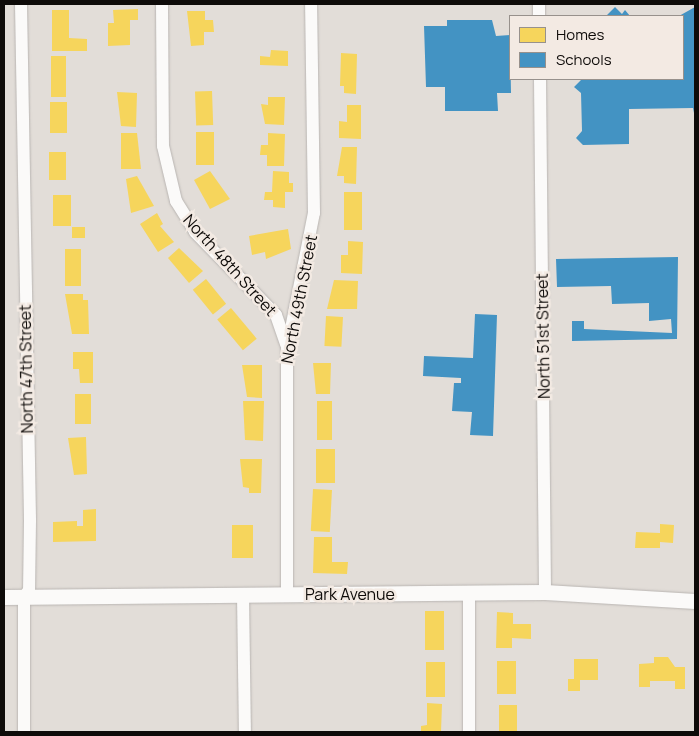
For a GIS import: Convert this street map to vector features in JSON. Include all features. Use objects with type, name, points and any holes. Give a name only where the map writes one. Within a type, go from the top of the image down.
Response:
[{"type":"street","name":"North 47th Street","points":[[21,4],[30,521],[26,596],[24,732]]},
{"type":"street","name":"North 48th Street","points":[[162,4],[164,146],[176,200],[195,232],[276,315],[287,349]]},
{"type":"street","name":"North 49th Street","points":[[287,594],[287,349],[314,219],[311,4]]},
{"type":"street","name":"North 51st Street","points":[[540,80],[545,592]]},
{"type":"street","name":"Park Avenue","points":[[4,596],[545,592],[695,601]]},
{"type":"street","points":[[469,593],[469,732]]},
{"type":"street","points":[[243,595],[245,732]]},
{"type":"building: Homes","points":[[138,9],[138,20],[130,20],[130,45],[108,46],[108,23],[114,23],[113,10]]},
{"type":"building: Homes","points":[[52,10],[69,10],[69,38],[87,39],[87,51],[52,51]]},
{"type":"building: Homes","points":[[187,11],[205,11],[205,20],[213,20],[214,32],[204,32],[204,45],[191,46]]},
{"type":"building: Homes","points":[[271,50],[288,51],[288,66],[260,65],[260,56],[270,57]]},
{"type":"building: Homes","points":[[341,53],[357,54],[356,94],[344,93],[344,86],[340,86]]},
{"type":"building: Homes","points":[[51,56],[66,56],[66,97],[51,97]]},
{"type":"building: Homes","points":[[212,91],[213,125],[196,126],[195,92]]},
{"type":"building: Homes","points":[[117,92],[137,93],[136,127],[121,126]]},
{"type":"building: Homes","points":[[268,97],[285,97],[284,125],[265,124],[261,104],[268,105]]},
{"type":"building: Homes","points":[[50,102],[67,102],[67,133],[50,133]]},
{"type":"building: Homes","points":[[347,105],[361,105],[361,139],[339,138],[339,121],[347,122]]},
{"type":"building: Homes","points":[[196,132],[214,132],[214,165],[196,165]]},
{"type":"building: Homes","points":[[121,133],[137,133],[141,169],[121,169]]},
{"type":"building: Homes","points":[[268,133],[285,134],[284,166],[267,166],[267,155],[260,155],[261,145],[268,145]]},
{"type":"building: Homes","points":[[342,147],[357,147],[356,184],[344,183],[344,176],[337,176]]},
{"type":"building: Homes","points":[[49,152],[66,152],[66,180],[49,180]]},
{"type":"building: Homes","points":[[210,171],[230,199],[210,209],[194,180]]},
{"type":"building: Homes","points":[[273,171],[289,172],[289,183],[293,183],[293,192],[285,192],[285,208],[273,207],[273,200],[264,200],[265,192],[272,192]]},
{"type":"building: Homes","points":[[137,176],[154,206],[131,213],[126,179]]},
{"type":"building: Homes","points":[[344,192],[362,192],[362,230],[344,230]]},
{"type":"building: Homes","points":[[53,195],[71,195],[71,226],[53,226]]},
{"type":"building: Homes","points":[[157,213],[163,224],[160,226],[174,242],[158,252],[140,224]]},
{"type":"building: Homes","points":[[72,227],[85,227],[85,238],[72,238]]},
{"type":"building: Homes","points":[[288,229],[291,249],[266,259],[265,252],[252,255],[249,236]]},
{"type":"building: Homes","points":[[348,241],[363,242],[362,274],[341,273],[341,255],[348,255]]},
{"type":"building: Homes","points":[[179,248],[203,271],[189,283],[168,258]]},
{"type":"building: Homes","points":[[65,249],[81,249],[81,286],[65,286]]},
{"type":"building: Homes","points":[[206,279],[226,304],[213,315],[193,290]]},
{"type":"building: Homes","points":[[334,280],[358,281],[357,309],[327,309]]},
{"type":"building: Homes","points":[[65,294],[83,294],[83,300],[88,300],[89,334],[72,334]]},
{"type":"building: Homes","points":[[231,308],[257,339],[243,350],[217,320]]},
{"type":"building: Homes","points":[[326,316],[343,317],[341,347],[324,346]]},
{"type":"building: Homes","points":[[73,352],[93,352],[93,383],[80,383],[79,369],[73,369]]},
{"type":"building: Homes","points":[[313,363],[331,363],[330,394],[316,394]]},
{"type":"building: Homes","points":[[242,365],[262,365],[262,398],[247,397]]},
{"type":"building: Homes","points":[[75,394],[91,394],[91,424],[75,424]]},
{"type":"building: Homes","points":[[243,401],[264,401],[263,441],[245,440]]},
{"type":"building: Homes","points":[[317,401],[332,401],[332,440],[317,440]]},
{"type":"building: Homes","points":[[86,437],[87,474],[74,475],[68,438]]},
{"type":"building: Homes","points":[[316,449],[335,449],[335,483],[316,483]]},
{"type":"building: Homes","points":[[240,459],[262,459],[261,493],[249,493],[249,488],[243,487]]},
{"type":"building: Homes","points":[[313,489],[332,490],[330,532],[311,531]]},
{"type":"building: Homes","points":[[96,509],[96,541],[53,542],[53,522],[77,521],[77,526],[83,526],[83,510]]},
{"type":"building: Homes","points":[[660,524],[674,525],[673,543],[660,542],[660,548],[635,548],[636,532],[660,533]]},
{"type":"building: Homes","points":[[232,525],[253,525],[253,558],[232,558]]},
{"type":"building: Homes","points":[[314,537],[332,537],[332,562],[348,562],[347,574],[313,573]]},
{"type":"building: Homes","points":[[425,611],[444,611],[444,650],[425,650]]},
{"type":"building: Homes","points":[[497,612],[513,613],[513,624],[531,624],[531,639],[512,638],[512,648],[496,648]]},
{"type":"building: Homes","points":[[654,657],[668,657],[675,667],[685,667],[685,689],[675,689],[675,681],[650,681],[650,687],[639,687],[639,664],[654,663]]},
{"type":"building: Homes","points":[[574,659],[598,659],[598,680],[580,680],[580,691],[568,691],[568,679],[574,679]]},
{"type":"building: Homes","points":[[497,661],[516,661],[516,694],[497,694]]},
{"type":"building: Homes","points":[[426,662],[445,662],[445,697],[426,697]]},
{"type":"building: Homes","points":[[427,703],[442,704],[441,732],[421,732],[421,726],[427,725]]},
{"type":"building: Homes","points":[[499,705],[517,705],[517,732],[499,732]]},
{"type":"building: Schools","points":[[615,7],[622,14],[625,10],[629,15],[607,15]]},
{"type":"building: Schools","points":[[695,7],[695,118],[693,108],[629,109],[629,144],[583,145],[576,138],[582,131],[581,93],[574,87],[581,80],[684,80],[684,15],[681,15]]},
{"type":"building: Schools","points":[[447,20],[492,20],[496,36],[509,35],[509,80],[511,80],[511,93],[497,93],[498,111],[445,111],[445,87],[426,87],[424,26],[447,26]]},
{"type":"building: Schools","points":[[678,257],[677,339],[572,341],[572,321],[584,321],[584,329],[672,333],[671,319],[649,321],[649,303],[612,304],[611,286],[557,287],[556,259]]},
{"type":"building: Schools","points":[[475,314],[497,315],[493,436],[470,435],[472,412],[452,411],[454,383],[461,383],[461,378],[423,376],[424,356],[473,358]]}]
